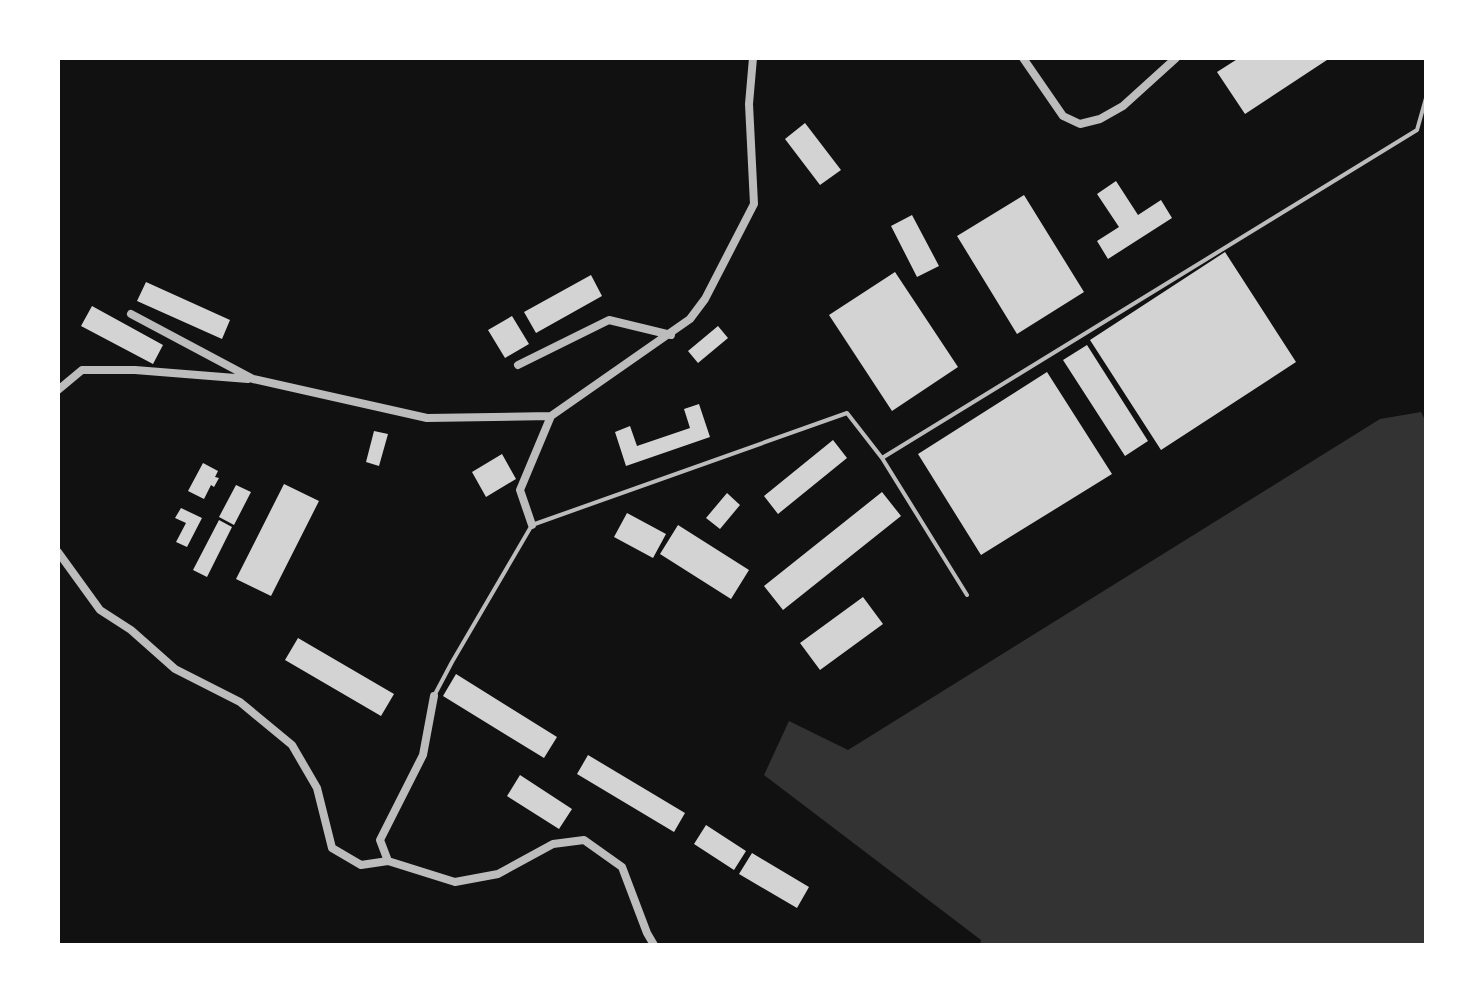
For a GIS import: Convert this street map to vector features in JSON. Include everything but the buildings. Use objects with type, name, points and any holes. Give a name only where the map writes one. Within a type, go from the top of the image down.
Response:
[{"type":"street","points":[[58,390],[82,370],[135,370],[253,379],[427,418],[551,416],[671,335],[690,319],[705,299],[754,204],[749,104],[753,58]]},
{"type":"street","points":[[1023,58],[1063,116],[1080,124],[1091,123],[1123,106],[1176,58]]},
{"type":"street","points":[[131,314],[253,379]]},
{"type":"street","points":[[518,365],[609,320],[671,335]]},
{"type":"street","points":[[532,525],[520,490],[551,416]]},
{"type":"street","points":[[58,552],[100,610],[131,630],[175,669],[240,702],[292,745],[317,788],[332,848],[361,865],[388,861],[455,882],[498,874],[553,844],[584,840],[622,867],[654,945]]},
{"type":"street","points":[[388,861],[380,840],[423,755],[434,696]]},
{"type":"lane","points":[[882,458],[1417,130],[1426,98]]},
{"type":"lane","points":[[434,696],[532,525],[847,413],[882,458],[967,595]]},
{"type":"shaded area","points":[[1421,412],[1426,422],[1426,945],[980,945],[981,940],[764,775],[789,721],[848,750],[1380,419]]}]
